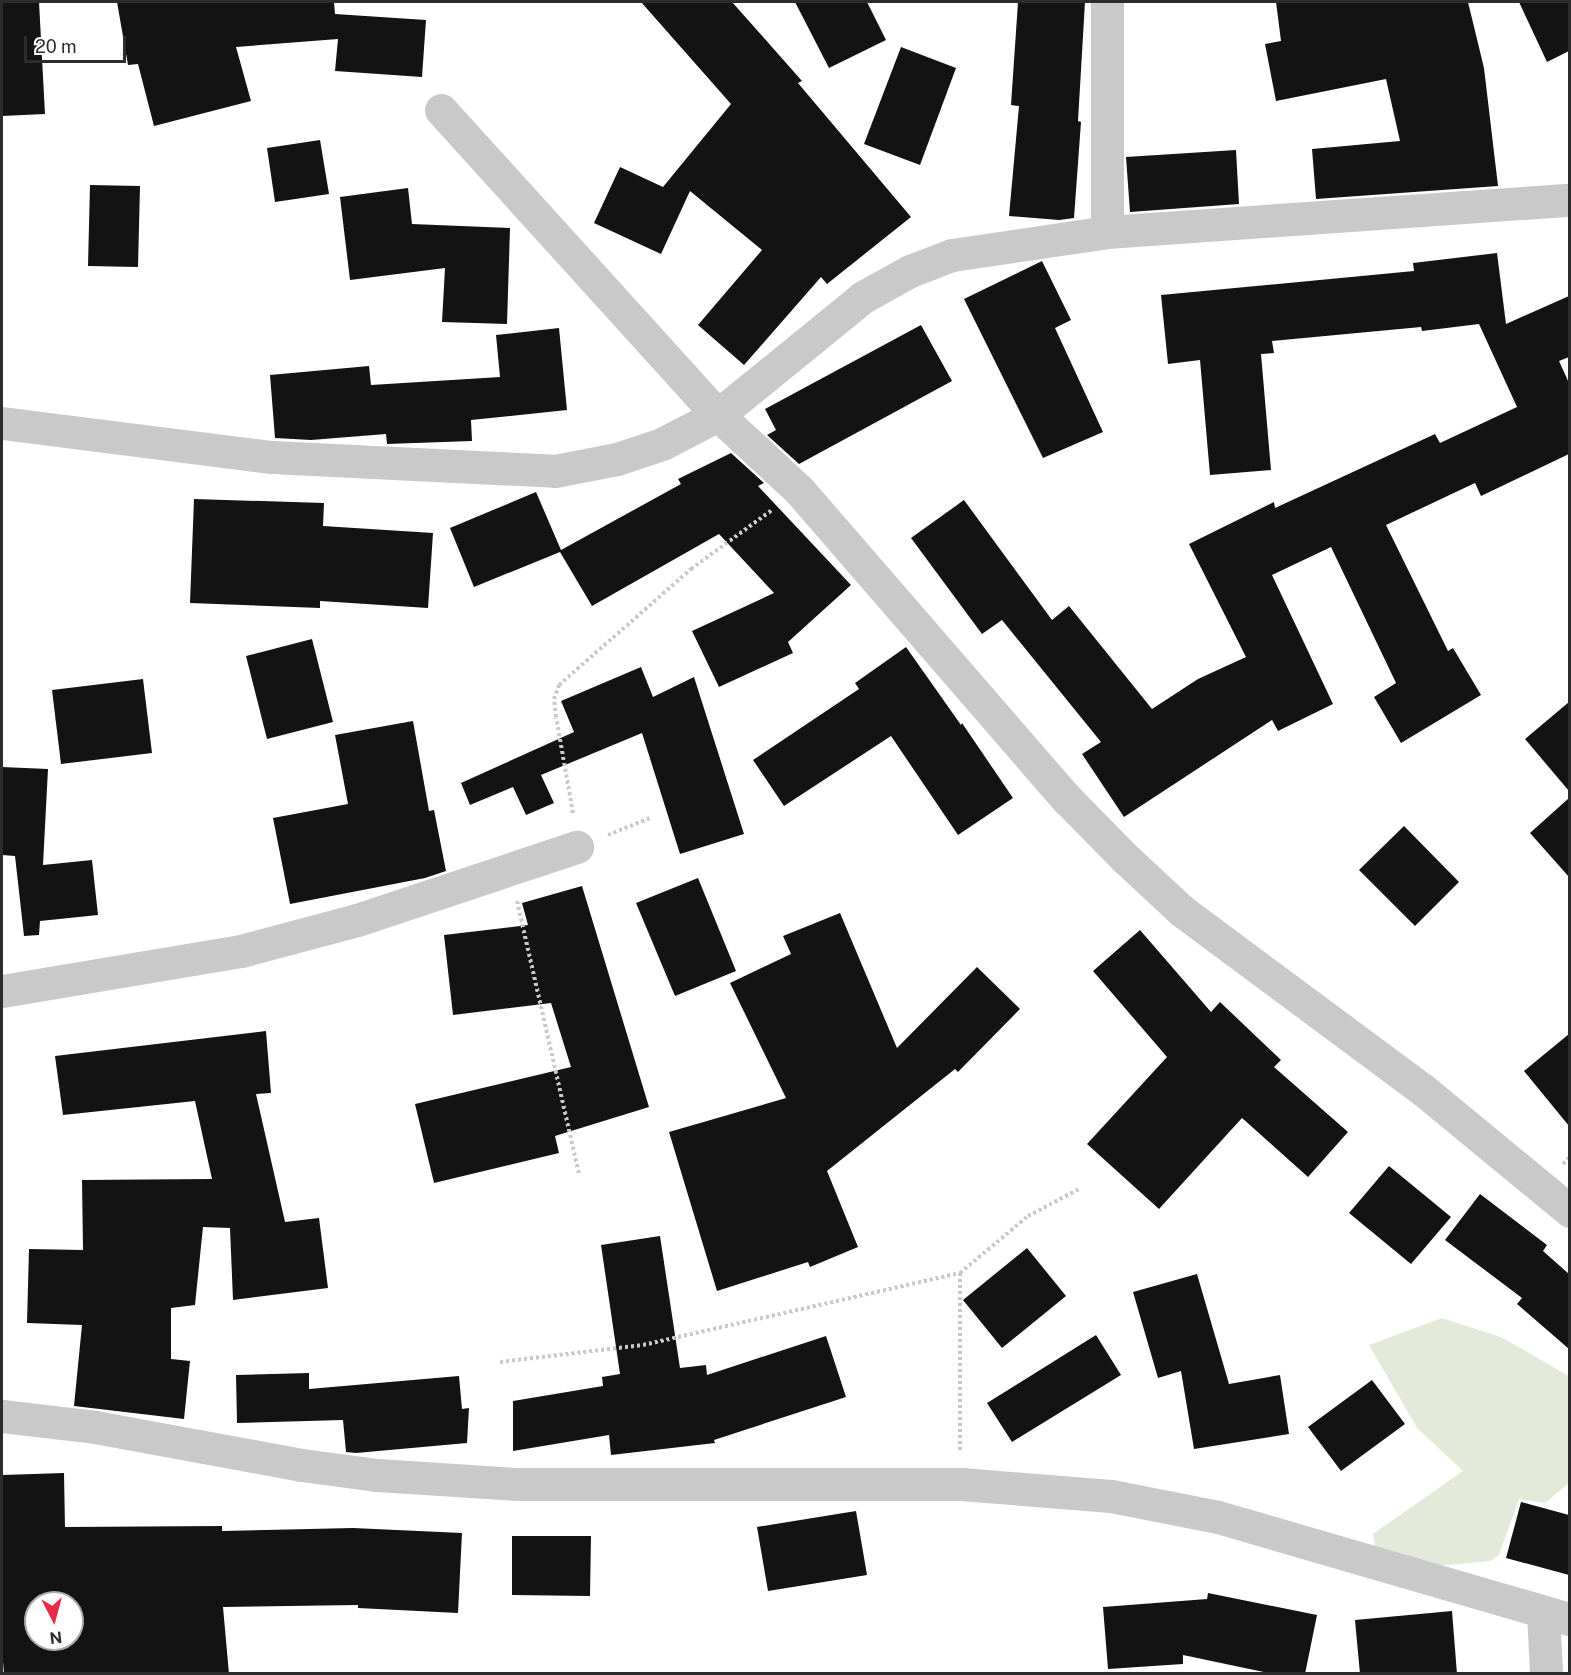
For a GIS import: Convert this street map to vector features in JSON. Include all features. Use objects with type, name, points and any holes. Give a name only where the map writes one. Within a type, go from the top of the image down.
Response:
[{"type":"street","points":[[1107,2],[1107,232]]},
{"type":"street","points":[[441,110],[718,415],[799,490],[1067,799],[1125,858],[1182,911],[1422,1089],[1569,1211]]},
{"type":"street","points":[[2,423],[272,457],[555,471],[616,459],[653,447],[718,415],[863,297],[910,271],[952,255],[1107,232],[1569,200]]},
{"type":"street","points":[[2,991],[241,951],[357,920],[577,847]]},
{"type":"street","points":[[2,1416],[95,1427],[302,1465],[377,1475],[518,1484],[961,1484],[1112,1496],[1218,1516],[1556,1616],[1546,1674]]},
{"type":"path","points":[[650,818],[577,847],[554,699],[559,685],[691,569],[799,490]]},
{"type":"path","points":[[510,870],[579,1175]]},
{"type":"path","points":[[500,1362],[643,1345],[960,1273],[1028,1216],[1079,1189]]},
{"type":"path","points":[[960,1273],[961,1484]]},
{"type":"green space","points":[[1442,1318],[1501,1337],[1569,1376],[1569,1483],[1545,1503],[1519,1499],[1499,1555],[1491,1561],[1415,1568],[1377,1556],[1373,1534],[1463,1471],[1417,1428],[1369,1345]]},
{"type":"building","points":[[2,2],[39,2],[45,114],[2,116]]},
{"type":"building","points":[[117,2],[334,2],[335,14],[426,20],[422,77],[335,71],[338,39],[236,47],[251,101],[154,126],[138,64],[128,65]]},
{"type":"building","points":[[641,2],[732,2],[802,81],[798,83],[911,217],[827,284],[821,277],[744,365],[698,325],[762,250],[690,191],[661,254],[594,223],[620,167],[663,187],[731,104]]},
{"type":"building","points":[[795,2],[867,2],[886,40],[829,68]]},
{"type":"building","points":[[1018,2],[1085,2],[1078,121],[1081,122],[1074,218],[1059,220],[1009,216],[1019,106],[1011,105]]},
{"type":"building","points":[[1276,2],[1468,2],[1484,68],[1498,186],[1316,199],[1312,149],[1400,141],[1386,79],[1276,101],[1265,44],[1281,41]]},
{"type":"building","points":[[1519,2],[1569,2],[1569,51],[1547,62]]},
{"type":"building","points":[[901,47],[956,68],[920,165],[864,144]]},
{"type":"building","points":[[320,140],[329,194],[275,202],[267,148]]},
{"type":"building","points":[[1236,150],[1239,204],[1130,212],[1126,157]]},
{"type":"building","points":[[90,185],[140,186],[138,267],[88,266]]},
{"type":"building","points":[[408,188],[412,224],[510,228],[507,324],[442,322],[445,268],[350,280],[340,197]]},
{"type":"building","points":[[1497,253],[1506,324],[1569,296],[1569,357],[1559,361],[1569,383],[1569,454],[1481,496],[1475,483],[1386,525],[1448,651],[1453,648],[1481,695],[1401,743],[1374,697],[1396,683],[1331,547],[1272,575],[1333,704],[1278,731],[1272,720],[1124,817],[1082,754],[1101,742],[1002,620],[982,634],[911,538],[964,500],[1052,620],[1069,606],[1152,709],[1198,679],[1246,657],[1189,544],[1274,502],[1275,508],[1435,434],[1440,443],[1517,407],[1479,324],[1422,331],[1421,327],[1272,341],[1274,353],[1261,354],[1271,470],[1210,475],[1200,360],[1168,364],[1161,295],[1414,271],[1413,263]]},
{"type":"building","points":[[1042,261],[1071,320],[1055,328],[1103,432],[1043,458],[964,299]]},
{"type":"building","points":[[921,325],[952,381],[799,464],[767,435],[776,430],[765,409]]},
{"type":"building","points":[[559,328],[567,410],[471,420],[472,441],[387,444],[386,434],[311,440],[275,438],[270,375],[369,366],[371,385],[500,377],[496,335]]},
{"type":"building","points":[[731,453],[764,483],[758,486],[851,585],[788,642],[793,653],[719,687],[692,631],[774,593],[719,534],[592,606],[560,552],[474,587],[450,528],[536,492],[561,550],[681,484],[678,479]]},
{"type":"building","points":[[194,499],[324,503],[323,526],[433,533],[428,608],[320,601],[320,608],[190,603]]},
{"type":"building","points":[[312,639],[333,722],[267,739],[246,656]]},
{"type":"building","points":[[906,647],[1013,798],[958,835],[891,736],[784,806],[753,760],[859,689],[855,683]]},
{"type":"building","points":[[641,667],[653,697],[694,677],[744,834],[680,854],[642,733],[541,775],[554,803],[526,815],[513,787],[470,805],[461,783],[574,732],[561,701]]},
{"type":"building","points":[[143,679],[152,753],[61,764],[52,690]]},
{"type":"building","points":[[1569,702],[1569,791],[1525,739]]},
{"type":"building","points":[[413,721],[429,811],[434,810],[446,871],[425,878],[290,904],[273,818],[348,804],[335,735]]},
{"type":"building","points":[[2,767],[48,769],[43,865],[92,860],[98,915],[40,921],[39,935],[24,936],[15,856],[2,855]]},
{"type":"building","points":[[1569,798],[1569,877],[1530,833]]},
{"type":"building","points":[[1404,826],[1459,882],[1415,926],[1359,870]]},
{"type":"building","points":[[698,878],[736,971],[675,996],[636,903]]},
{"type":"building","points":[[582,886],[649,1107],[555,1136],[559,1153],[434,1183],[415,1104],[571,1067],[551,1003],[453,1015],[444,935],[528,925],[522,903]]},
{"type":"building","points":[[840,913],[897,1048],[977,967],[1020,1009],[958,1072],[955,1069],[827,1171],[858,1247],[810,1267],[808,1262],[717,1291],[669,1132],[786,1098],[730,983],[791,954],[783,936]]},
{"type":"building","points":[[1140,930],[1211,1012],[1220,1002],[1281,1060],[1274,1067],[1348,1132],[1308,1177],[1242,1118],[1159,1209],[1087,1144],[1167,1057],[1093,971]]},
{"type":"building","points":[[266,1031],[271,1093],[256,1094],[285,1222],[319,1218],[328,1288],[233,1300],[230,1228],[203,1227],[195,1305],[171,1308],[171,1359],[190,1361],[184,1419],[74,1406],[82,1325],[27,1323],[29,1249],[83,1250],[82,1180],[212,1179],[195,1101],[63,1115],[55,1056]]},
{"type":"building","points":[[1569,1034],[1569,1126],[1524,1071]]},
{"type":"building","points":[[1389,1166],[1451,1217],[1411,1264],[1349,1213]]},
{"type":"building","points":[[1480,1194],[1547,1245],[1543,1251],[1569,1274],[1569,1349],[1517,1304],[1522,1298],[1445,1240]]},
{"type":"building","points":[[660,1236],[680,1368],[706,1365],[707,1375],[826,1336],[846,1397],[714,1440],[715,1443],[611,1455],[609,1435],[513,1451],[513,1401],[603,1386],[602,1377],[620,1374],[601,1245]]},
{"type":"building","points":[[1027,1248],[1066,1296],[1002,1348],[963,1300]]},
{"type":"building","points":[[1197,1274],[1229,1384],[1280,1375],[1289,1434],[1194,1449],[1181,1371],[1158,1378],[1133,1292]]},
{"type":"building","points":[[1096,1335],[1121,1375],[1012,1442],[987,1403]]},
{"type":"building","points":[[309,1373],[309,1389],[459,1376],[462,1409],[469,1408],[467,1443],[356,1453],[346,1452],[343,1420],[237,1423],[236,1375]]},
{"type":"building","points":[[1372,1380],[1405,1424],[1341,1471],[1308,1427]]},
{"type":"building","points":[[64,1473],[65,1527],[222,1526],[222,1531],[353,1528],[462,1533],[458,1613],[358,1608],[358,1605],[223,1607],[229,1674],[4,1674],[2,1475]]},
{"type":"building","points":[[1521,1502],[1569,1515],[1569,1575],[1506,1558]]},
{"type":"building","points":[[856,1511],[867,1575],[768,1591],[757,1527]]},
{"type":"building","points":[[512,1536],[591,1536],[590,1596],[512,1595]]},
{"type":"building","points":[[1208,1593],[1317,1615],[1305,1674],[1273,1674],[1183,1655],[1183,1664],[1108,1669],[1103,1607],[1207,1599]]},
{"type":"building","points":[[1452,1611],[1457,1674],[1360,1674],[1355,1620]]}]
